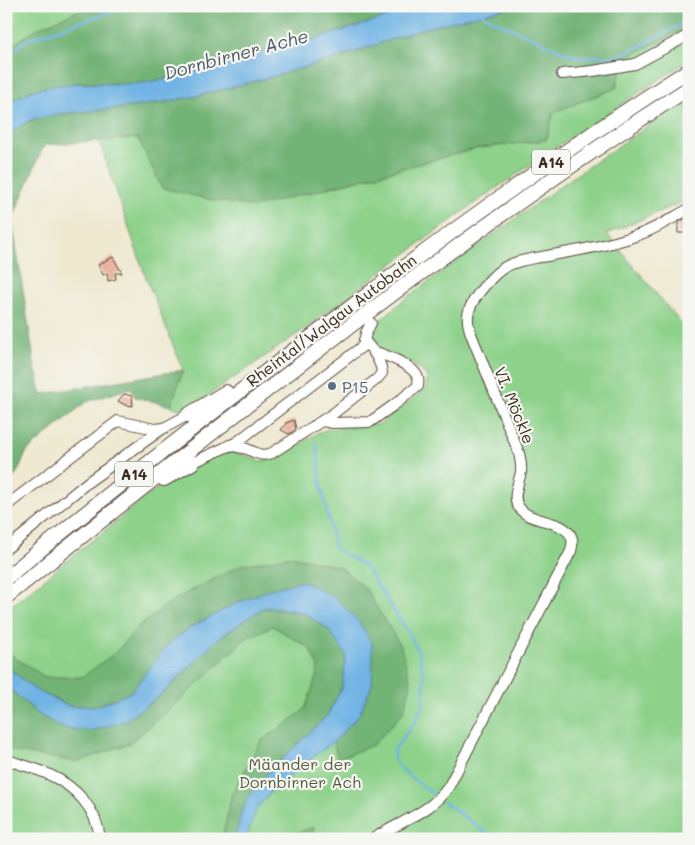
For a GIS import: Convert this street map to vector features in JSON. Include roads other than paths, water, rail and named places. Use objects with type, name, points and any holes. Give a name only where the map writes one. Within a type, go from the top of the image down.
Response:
[{"type":"highway","name":"Rheintal/Walgau Autobahn","points":[[6,578],[114,489],[264,372],[463,223],[580,141],[689,70]]},
{"type":"highway","name":"Rheintal/Walgau Autobahn","points":[[6,596],[265,390],[413,279],[582,157],[689,88]]},
{"type":"highway","points":[[371,324],[377,315],[400,296],[413,279]]},
{"type":"highway","points":[[188,415],[251,374],[264,372]]},
{"type":"highway","points":[[124,502],[192,463]]},
{"type":"street","points":[[562,74],[593,72],[636,64],[689,35]]},
{"type":"street","name":"VI. Möckle","points":[[373,839],[429,807],[444,794],[571,551],[573,543],[572,537],[562,527],[528,515],[515,502],[521,470],[519,453],[471,334],[468,321],[470,308],[481,290],[494,275],[507,266],[520,261],[586,248],[637,235],[689,209]]},
{"type":"street","points":[[192,463],[237,442],[363,346],[366,333],[371,324]]},
{"type":"street","points":[[229,445],[266,455],[334,413],[382,373],[373,351],[364,340]]},
{"type":"street","points":[[322,421],[333,423],[370,422],[418,386],[419,380],[416,373],[404,365],[373,351]]},
{"type":"street","points":[[6,549],[88,482],[164,428],[188,415]]},
{"type":"street","points":[[6,509],[11,502],[118,421],[147,428],[164,428]]},
{"type":"street","points":[[6,759],[50,775],[80,797],[90,808],[95,818],[100,839]]},
{"type":"water","points":[[412,6],[535,6],[506,8],[422,29],[334,59],[193,97],[139,106],[60,114],[31,120],[15,129],[6,137],[6,105],[33,90],[77,83],[136,84],[166,79],[257,53],[292,46],[384,18]]},
{"type":"water","points":[[302,581],[334,597],[359,622],[372,643],[372,685],[359,715],[334,742],[301,769],[277,785],[257,808],[246,839],[235,839],[241,813],[249,796],[266,774],[327,716],[342,687],[346,655],[328,629],[304,613],[272,607],[263,608],[219,638],[162,694],[125,721],[91,731],[63,728],[41,716],[6,686],[6,666],[34,689],[69,706],[97,706],[131,692],[168,644],[193,626],[239,602],[271,589]]},
{"type":"waterway","points":[[6,57],[28,39],[129,6]]},
{"type":"waterway","points":[[480,12],[489,18],[581,58],[596,56],[613,58],[645,44],[689,19]]},
{"type":"waterway","points":[[317,444],[321,485],[335,549],[365,566],[410,635],[419,653],[424,676],[423,706],[415,722],[394,750],[394,756],[397,763],[406,773],[435,795]]},
{"type":"waterway","points":[[444,802],[484,831],[499,839]]},
{"type":"place","name":"P15","points":[[332,386]]},
{"type":"water label","name":"Dornbirner Ache","points":[[236,54]]},
{"type":"park label","name":"Mäander der Dornbirner Ach","points":[[300,772]]}]
